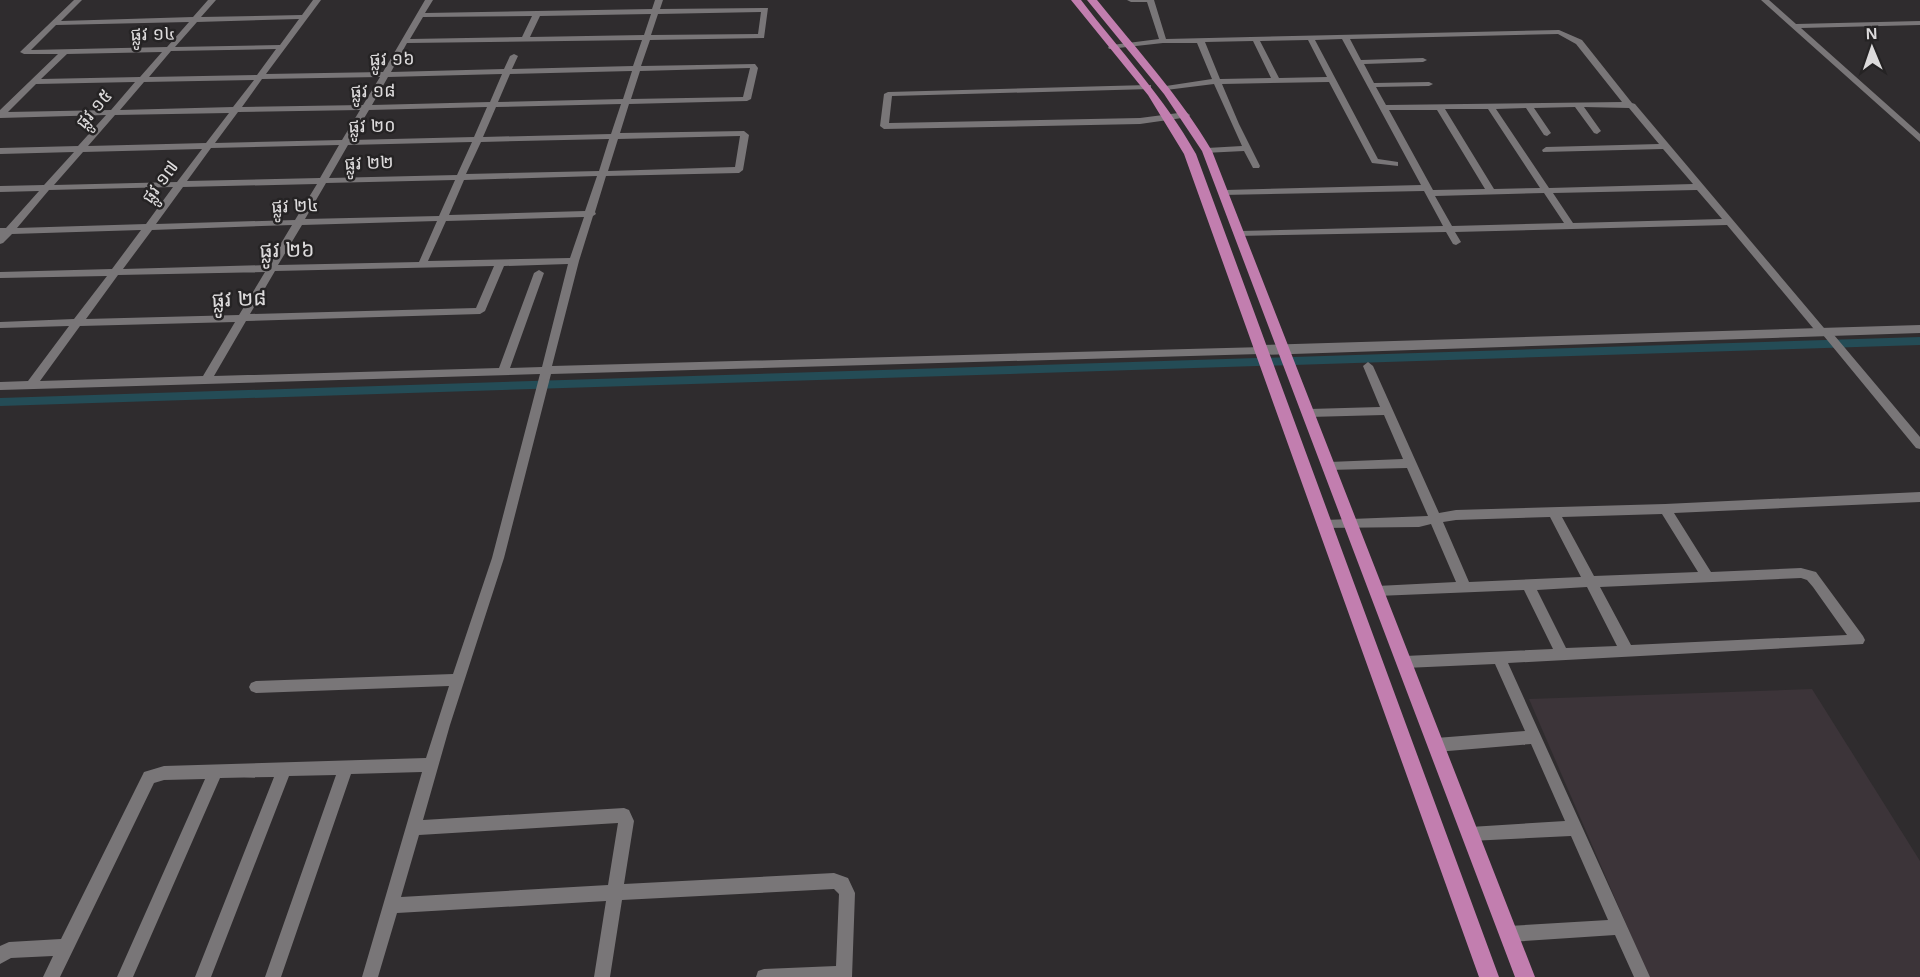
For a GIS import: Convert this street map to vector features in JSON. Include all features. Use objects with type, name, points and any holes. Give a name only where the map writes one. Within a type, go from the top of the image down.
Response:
[{"type":"main road","points":[[1076,0],[1112,47],[1148,87],[1169,117],[1190,154],[1489,977]]},
{"type":"main road","points":[[1092,0],[1166,87],[1207,151],[1525,977]]},
{"type":"street","points":[[53,23],[78,0]]},
{"type":"street","name":"ផ្លូវ ១៥","points":[[0,241],[4,231],[46,188],[212,0]]},
{"type":"street","name":"ផ្លូវ ១៧","points":[[32,385],[76,322],[317,0]]},
{"type":"street","points":[[206,380],[429,0]]},
{"type":"street","points":[[370,977],[432,765],[498,558],[574,261],[659,0]]},
{"type":"street","points":[[1131,0],[1149,0],[1163,41]]},
{"type":"street","points":[[1765,0],[1920,139]]},
{"type":"street","points":[[405,41],[761,36],[765,10],[420,15]]},
{"type":"street","points":[[525,40],[537,13]]},
{"type":"street","points":[[53,23],[304,17]]},
{"type":"street","name":"ផ្លូវ ១៤","points":[[53,23],[24,51],[282,47]]},
{"type":"street","points":[[1793,26],[1920,23]]},
{"type":"street","points":[[1112,47],[1163,41],[1567,34],[1583,46],[1628,104],[1920,445]]},
{"type":"street","points":[[1311,39],[1375,161],[1395,164]]},
{"type":"street","points":[[1346,39],[1456,242]]},
{"type":"street","points":[[1200,40],[1216,81],[1256,166]]},
{"type":"street","points":[[1256,40],[1276,80]]},
{"type":"street","points":[[0,115],[65,51]]},
{"type":"street","points":[[422,264],[514,56]]},
{"type":"street","points":[[1359,62],[1423,60]]},
{"type":"street","name":"ផ្លូវ ១៦","points":[[33,82],[752,66],[754,68],[747,99]]},
{"type":"street","points":[[1166,87],[1216,81],[1333,80]]},
{"type":"street","points":[[1372,85],[1429,84]]},
{"type":"street","points":[[1148,87],[888,94],[884,126],[1140,121],[1186,115]]},
{"type":"street","name":"ផ្លូវ ១៨","points":[[0,115],[747,99]]},
{"type":"street","points":[[1577,104],[1597,131]]},
{"type":"street","points":[[1384,108],[1628,104]]},
{"type":"street","points":[[1528,105],[1547,133]]},
{"type":"street","points":[[1439,106],[1491,192]]},
{"type":"street","points":[[1490,106],[1570,225]]},
{"type":"street","name":"ផ្លូវ ២០","points":[[0,151],[744,133],[739,170]]},
{"type":"street","points":[[1546,150],[1665,146]]},
{"type":"street","points":[[1207,151],[1248,148]]},
{"type":"street","name":"ផ្លូវ ២២","points":[[0,189],[739,170]]},
{"type":"street","points":[[1225,193],[1491,192],[1699,187]]},
{"type":"street","name":"ផ្លូវ ២៤","points":[[4,231],[591,214]]},
{"type":"street","points":[[1240,234],[1729,222]]},
{"type":"street","name":"ផ្លូវ ២៦","points":[[0,275],[574,261]]},
{"type":"street","name":"ផ្លូវ ២៨","points":[[0,325],[480,311],[500,262]]},
{"type":"street","points":[[503,371],[539,273]]},
{"type":"street","points":[[0,386],[503,371],[1263,358],[1828,336],[1920,329]]},
{"type":"street","points":[[1368,366],[1465,586]]},
{"type":"street","points":[[1309,413],[1388,411]]},
{"type":"street","points":[[1329,466],[1411,463]]},
{"type":"street","points":[[1325,525],[1419,522],[1456,515],[1665,509],[1920,497]]},
{"type":"street","points":[[1665,509],[1708,577]]},
{"type":"street","points":[[1554,513],[1627,651]]},
{"type":"street","points":[[1377,591],[1796,572],[1811,576],[1858,640],[1405,662]]},
{"type":"street","points":[[1528,584],[1562,654]]},
{"type":"street","points":[[1499,657],[1641,977]]},
{"type":"street","points":[[256,687],[458,680]]},
{"type":"street","points":[[1436,745],[1535,737]]},
{"type":"street","points":[[51,977],[149,777],[164,773],[432,765]]},
{"type":"street","points":[[273,977],[346,768]]},
{"type":"street","points":[[203,977],[284,770]]},
{"type":"street","points":[[125,977],[215,773]]},
{"type":"street","points":[[413,828],[624,815],[626,821],[602,977]]},
{"type":"street","points":[[1470,834],[1575,828]]},
{"type":"street","points":[[392,905],[834,881],[842,884],[847,893],[844,976],[764,977]]},
{"type":"street","points":[[1509,934],[1619,927]]},
{"type":"street","points":[[0,956],[9,950],[65,947]]},
{"type":"shaded area","points":[[1812,689],[1920,861],[1920,977],[1649,977],[1529,699]]},
{"type":"waterway","points":[[0,402],[1920,341]]}]
